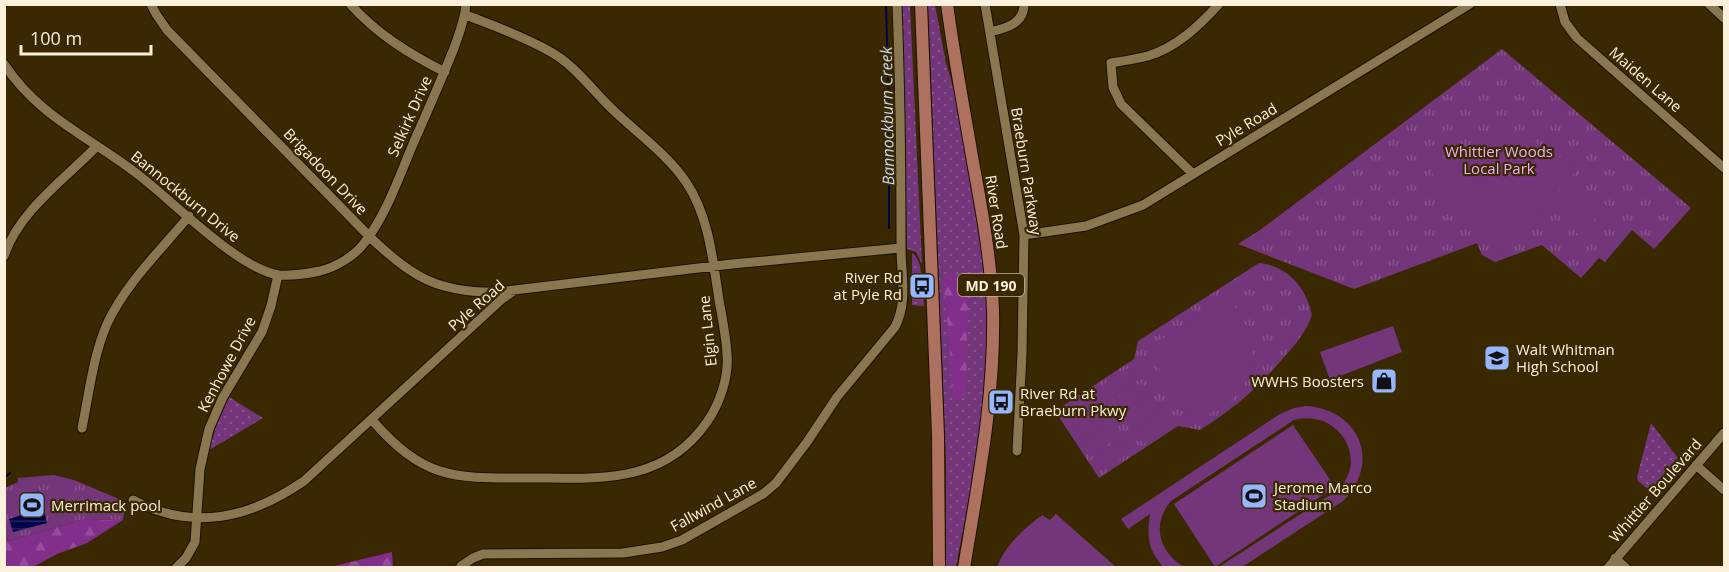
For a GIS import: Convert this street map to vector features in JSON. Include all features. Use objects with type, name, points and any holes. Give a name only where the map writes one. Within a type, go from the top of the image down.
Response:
[{"type":"main road","name":"River Road","points":[[947,4],[988,243],[993,309],[993,372],[988,419],[964,567]]},
{"type":"main road","points":[[920,8],[938,416],[939,567]]},
{"type":"street","name":"Brigadoon Drive","points":[[152,4],[167,30],[397,263],[433,283],[452,289],[479,292],[517,289]]},
{"type":"street","points":[[350,4],[366,22],[408,54],[445,72]]},
{"type":"street","name":"Selkirk Drive","points":[[369,236],[381,217],[445,72],[466,15],[466,4]]},
{"type":"street","points":[[897,4],[901,128],[901,248]]},
{"type":"street","name":"Braeburn Parkway","points":[[985,4],[1024,235],[1022,354],[1017,451]]},
{"type":"street","points":[[990,32],[1013,25],[1024,11],[1024,4]]},
{"type":"street","points":[[1193,174],[1121,104],[1113,87],[1111,63],[1149,56],[1174,44],[1198,26],[1219,4]]},
{"type":"street","name":"Pyle Road","points":[[1024,235],[1086,226],[1122,214],[1163,194],[1470,4]]},
{"type":"street","name":"Maiden Lane","points":[[1560,4],[1565,22],[1577,38],[1725,168]]},
{"type":"street","points":[[1708,4],[1725,18]]},
{"type":"street","name":"Elgin Lane","points":[[372,420],[392,442],[410,457],[431,469],[476,478],[593,478],[628,475],[650,469],[668,460],[692,440],[712,415],[721,396],[728,354],[714,267],[699,206],[688,184],[674,166],[611,108],[589,83],[551,51],[466,15]]},
{"type":"street","name":"Bannockburn Drive","points":[[4,64],[22,89],[48,113],[136,172],[238,257],[260,269],[278,274],[302,275],[330,268],[353,255],[369,236]]},
{"type":"street","points":[[4,256],[16,231],[34,208],[97,146]]},
{"type":"street","points":[[82,428],[96,358],[106,325],[130,286],[189,216]]},
{"type":"street","name":"Pyle Road","points":[[133,500],[158,511],[196,518],[239,513],[280,498],[304,481],[502,300],[517,289],[901,248]]},
{"type":"street","name":"Fallwind Lane","points":[[461,566],[483,554],[623,553],[662,547],[682,540],[763,494],[788,469],[824,414],[898,321],[903,303],[901,248]]},
{"type":"street","name":"Kenhowe Drive","points":[[176,567],[192,549],[196,534],[200,469],[209,429],[223,397],[262,332],[278,274]]},
{"type":"street","name":"Whittier Boulevard","points":[[1608,567],[1725,433]]},
{"type":"street","points":[[1696,465],[1725,490]]},
{"type":"street","points":[[1615,558],[1626,567]]},
{"type":"green space","points":[[902,5],[910,5],[922,264],[916,252],[907,249]]},
{"type":"green space","points":[[928,5],[935,5],[946,63],[960,110],[982,234],[987,303],[987,357],[981,434],[956,567],[946,567],[946,460]]},
{"type":"green space","name":"Whittier Woods Local Park","points":[[1502,49],[1691,208],[1654,249],[1632,230],[1605,262],[1599,258],[1581,278],[1542,245],[1495,262],[1482,255],[1477,243],[1354,289],[1238,244],[1260,230]]},
{"type":"green space","points":[[1495,135],[1524,136],[1578,169],[1499,256],[1444,199],[1429,165]]},
{"type":"green space","points":[[1578,189],[1588,199],[1566,222],[1555,211]]},
{"type":"green space","points":[[1591,203],[1601,213],[1579,235],[1569,225]]},
{"type":"green space","points":[[912,253],[920,266],[919,291],[923,291],[924,306],[912,305]]},
{"type":"green space","points":[[1259,263],[1279,268],[1287,273],[1305,295],[1312,315],[1297,342],[1255,388],[1212,422],[1200,430],[1178,426],[1099,478],[1055,411],[1134,359],[1138,341]]},
{"type":"green space","points":[[948,274],[963,279],[967,289],[968,303],[966,387],[964,394],[957,400],[952,396],[944,291],[945,277]]},
{"type":"green space","points":[[1228,297],[1250,335],[1253,355],[1251,365],[1241,390],[1231,400],[1195,422],[1145,349]]},
{"type":"green space","points":[[1393,326],[1402,352],[1330,380],[1320,352]]},
{"type":"green space","points":[[1130,367],[1137,379],[1111,396],[1104,384]]},
{"type":"green space","points":[[1141,383],[1148,395],[1122,411],[1115,399]]},
{"type":"green space","points":[[1090,393],[1098,405],[1072,422],[1064,410]]},
{"type":"green space","points":[[229,397],[263,418],[209,450],[217,424]]},
{"type":"green space","points":[[1151,399],[1159,411],[1133,428],[1125,416]]},
{"type":"green space","points":[[1306,406],[1324,409],[1340,417],[1351,427],[1359,440],[1362,455],[1361,470],[1355,486],[1343,501],[1242,567],[1219,567],[1333,493],[1345,481],[1350,468],[1350,454],[1346,441],[1337,430],[1325,422],[1311,418],[1294,420],[1171,501],[1161,519],[1161,537],[1169,554],[1184,567],[1163,567],[1154,554],[1149,542],[1150,514],[1128,529],[1121,519],[1280,414]]},
{"type":"green space","points":[[1100,409],[1108,421],[1082,438],[1075,426]]},
{"type":"green space","points":[[1161,415],[1169,427],[1143,444],[1135,432]]},
{"type":"green space","points":[[1651,423],[1678,458],[1650,491],[1638,481],[1637,477]]},
{"type":"green space","points":[[1111,425],[1119,437],[1092,454],[1085,442]]},
{"type":"green space","name":"Jerome Marco Stadium","points":[[1293,425],[1335,487],[1215,567],[1174,504]]},
{"type":"green space","points":[[1122,441],[1129,453],[1103,470],[1095,458]]},
{"type":"green space","name":"Merrimack pool","points":[[54,475],[74,480],[126,502],[123,520],[84,519],[9,541],[5,537],[5,488],[18,482],[18,478]]},
{"type":"green space","points":[[1056,514],[1116,567],[997,567],[1010,544],[1022,532],[1042,515],[1050,520]]},
{"type":"green space","points":[[84,519],[123,520],[87,543],[57,554],[33,567],[5,567],[4,537],[9,541]]},
{"type":"green space","points":[[392,552],[393,567],[330,567]]},
{"type":"shaded area","name":"Merrimack pool","points":[[39,491],[47,523],[13,532],[9,519],[25,514],[20,496]]},
{"type":"waterway","name":"Bannockburn Creek","points":[[886,4],[889,228]]},
{"type":"waterway","points":[[4,478],[10,473]]},
{"type":"place","name":"River Rd at Pyle Rd","points":[[922,286]]},
{"type":"place","name":"Walt Whitman High School","points":[[1497,358]]},
{"type":"place","name":"WWHS Boosters","points":[[1384,381]]},
{"type":"place","name":"River Rd at Braeburn Pkwy","points":[[1001,402]]},
{"type":"place","name":"Jerome Marco Stadium","points":[[1254,496]]},
{"type":"place","name":"Merrimack pool","points":[[32,505]]}]
